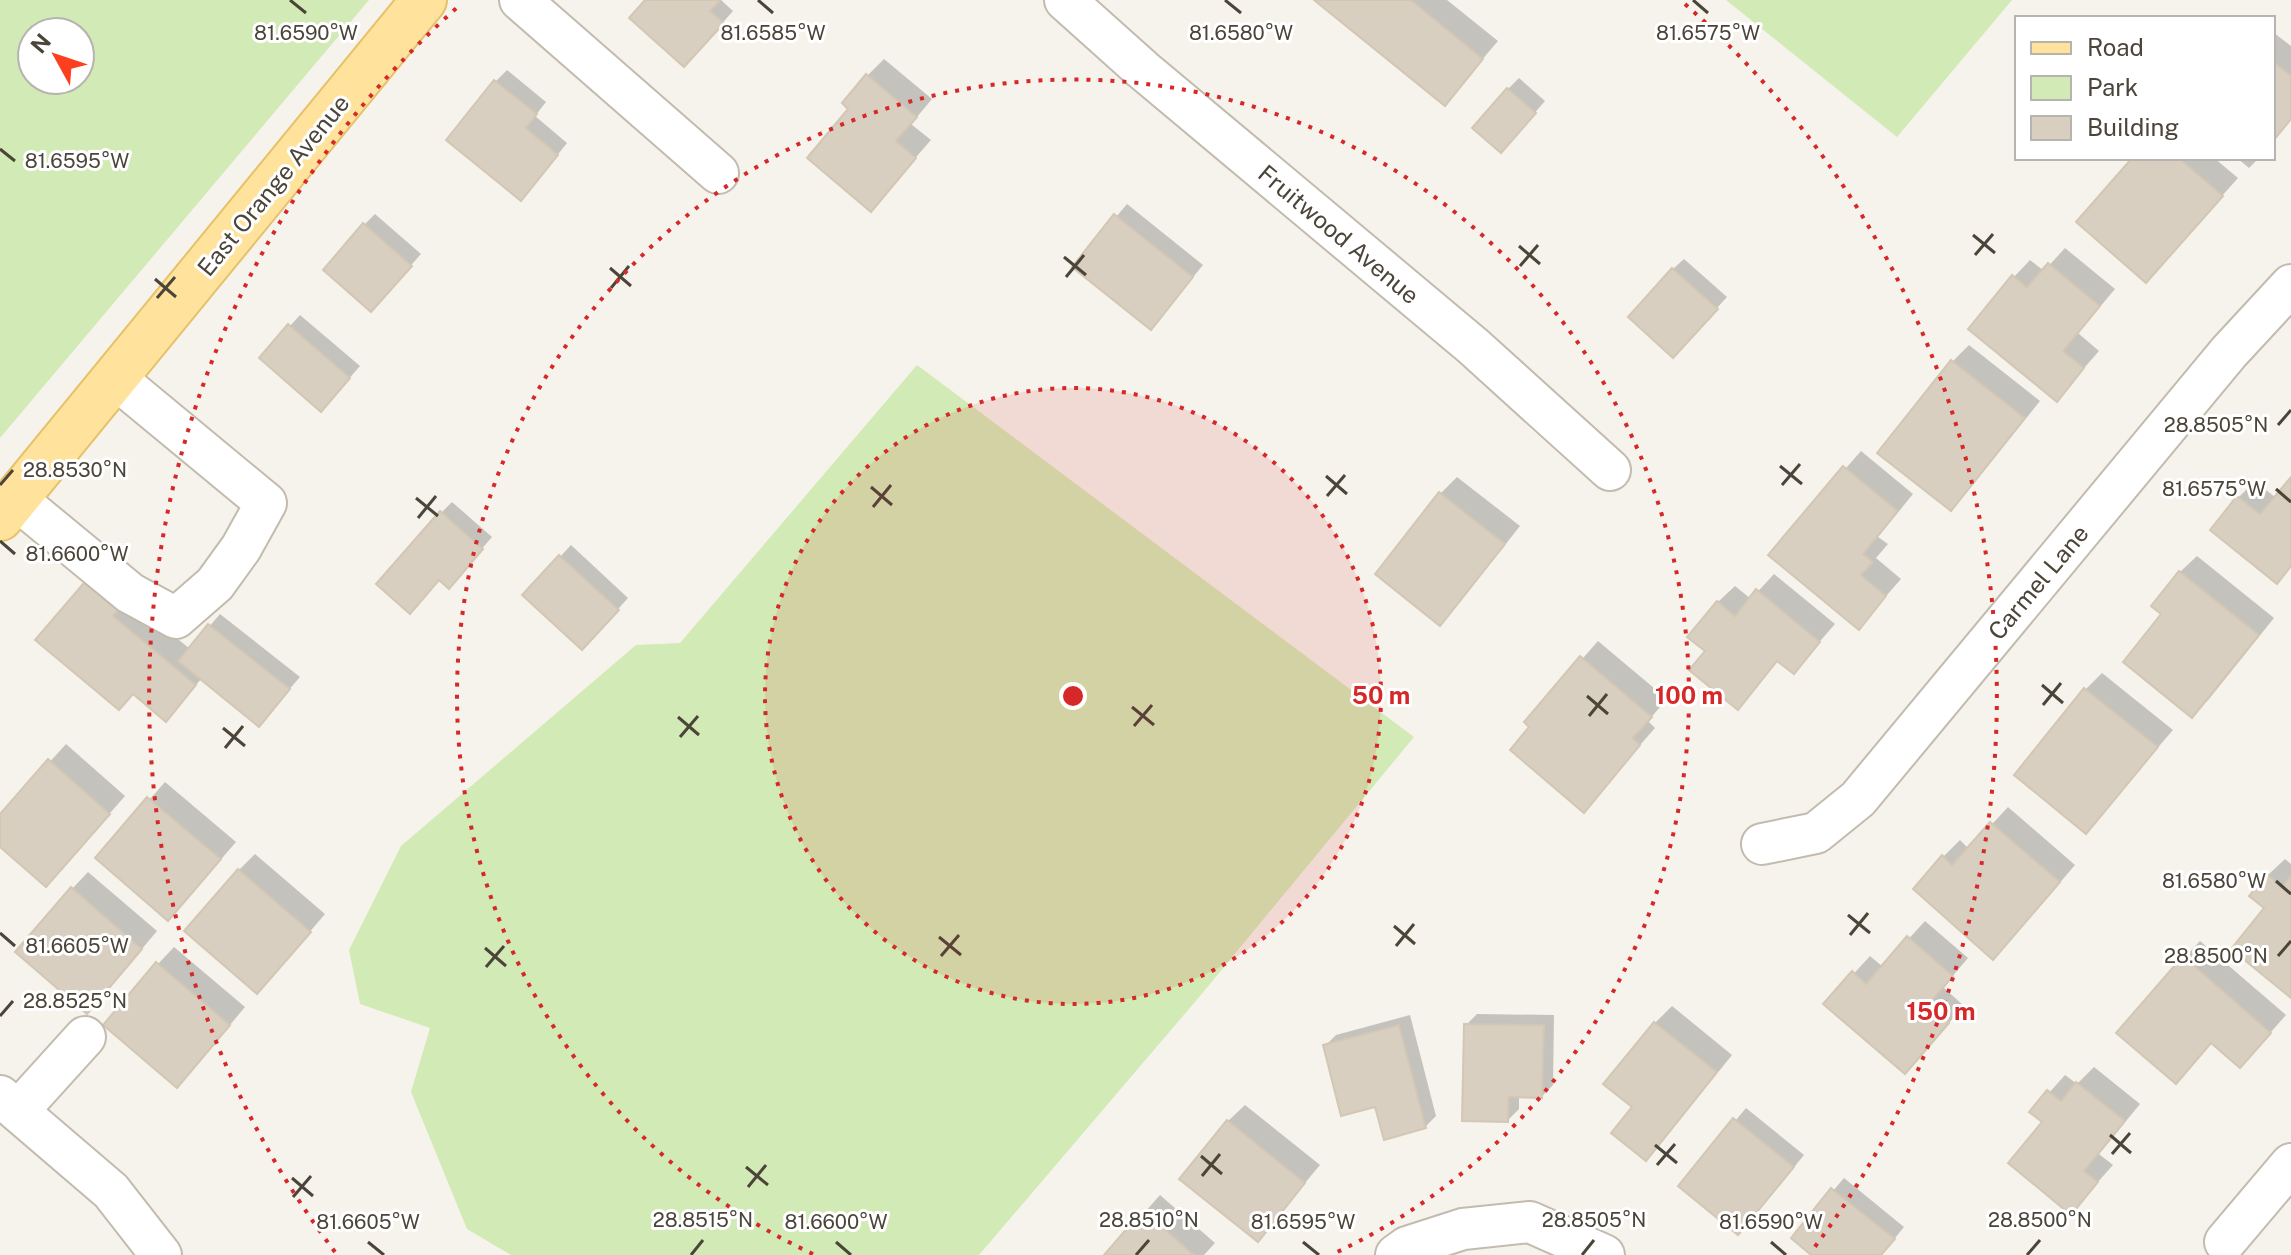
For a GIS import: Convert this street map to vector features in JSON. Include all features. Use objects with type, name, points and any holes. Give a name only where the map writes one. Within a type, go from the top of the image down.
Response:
[{"type":"main road","name":"East Orange Avenue","points":[[8,509],[424,0]]},
{"type":"street","points":[[520,0],[718,173]]},
{"type":"street","name":"Fruitwood Avenue","points":[[1065,0],[1154,79],[1473,346],[1610,470]]},
{"type":"street","name":"Carmel Lane","points":[[1762,844],[1816,833],[1858,799],[2229,352],[2291,285]]},
{"type":"street","points":[[8,509],[130,593],[176,618],[215,584],[241,548],[266,503],[115,378]]},
{"type":"street","points":[[85,1037],[9,1104],[111,1191],[160,1251]]},
{"type":"street","points":[[2225,1242],[2291,1164]]},
{"type":"street","points":[[1396,1255],[1407,1247],[1463,1229],[1530,1222],[1604,1255]]},
{"type":"green space","points":[[0,0],[369,0],[0,438]]},
{"type":"green space","points":[[1726,0],[2012,0],[1897,137]]},
{"type":"green space","points":[[917,365],[1414,737],[1200,996],[979,1255],[511,1255],[467,1229],[411,1092],[430,1028],[360,1004],[349,950],[401,846],[636,645],[680,643]]},
{"type":"building","points":[[645,0],[721,0],[710,11],[724,23],[684,67],[629,18]]},
{"type":"building","points":[[1314,0],[1411,0],[1483,59],[1445,106]]},
{"type":"building","points":[[2275,63],[2291,76],[2291,119],[2275,139]]},
{"type":"building","points":[[866,74],[917,117],[896,141],[916,158],[871,212],[807,158],[848,109],[842,103]]},
{"type":"building","points":[[494,80],[537,114],[526,128],[558,155],[521,201],[446,140]]},
{"type":"building","points":[[1507,88],[1536,113],[1501,153],[1472,128]]},
{"type":"building","points":[[2130,160],[2181,160],[2223,196],[2146,283],[2076,222]]},
{"type":"building","points":[[1114,214],[1193,277],[1151,330],[1072,267]]},
{"type":"building","points":[[363,223],[412,266],[371,312],[323,270]]},
{"type":"building","points":[[2048,263],[2100,306],[2063,351],[2084,368],[2057,402],[1968,329],[2012,275],[2027,287]]},
{"type":"building","points":[[1672,268],[1718,309],[1673,358],[1628,317]]},
{"type":"building","points":[[288,324],[350,378],[321,412],[259,358]]},
{"type":"building","points":[[1951,360],[2025,418],[1951,511],[1877,453]]},
{"type":"building","points":[[1843,466],[1898,511],[1863,554],[1873,562],[1861,575],[1886,596],[1859,630],[1768,555]]},
{"type":"building","points":[[2291,477],[2291,566],[2277,584],[2210,530],[2237,496],[2260,514]]},
{"type":"building","points":[[1439,492],[1505,544],[1440,626],[1375,574]]},
{"type":"building","points":[[440,511],[483,549],[449,589],[439,580],[410,614],[376,584]]},
{"type":"building","points":[[559,555],[619,610],[582,650],[522,595]]},
{"type":"building","points":[[2179,571],[2259,635],[2192,718],[2123,662],[2161,614],[2151,606]]},
{"type":"building","points":[[90,576],[123,604],[113,616],[196,685],[166,722],[133,694],[119,710],[35,640]]},
{"type":"building","points":[[1756,589],[1820,642],[1794,674],[1777,661],[1738,710],[1689,670],[1705,651],[1687,637],[1717,601],[1735,616]]},
{"type":"building","points":[[208,624],[290,689],[259,727],[178,661]]},
{"type":"building","points":[[1580,656],[1652,717],[1633,738],[1640,745],[1584,813],[1510,750],[1529,727],[1524,722]]},
{"type":"building","points":[[2084,688],[2158,747],[2086,834],[2014,775]]},
{"type":"building","points":[[48,759],[110,814],[46,887],[0,847],[0,814]]},
{"type":"building","points":[[147,797],[221,859],[168,921],[95,858]]},
{"type":"building","points":[[1990,822],[2060,882],[1993,960],[1913,889],[1942,855],[1952,865]]},
{"type":"building","points":[[238,869],[311,932],[257,994],[184,931]]},
{"type":"building","points":[[2267,874],[2282,887],[2291,876],[2291,998],[2231,949],[2264,908],[2249,896]]},
{"type":"building","points":[[71,887],[142,949],[87,1014],[15,952]]},
{"type":"building","points":[[1907,936],[1953,976],[1928,1005],[1949,1023],[1905,1074],[1823,1004],[1852,971],[1866,984]]},
{"type":"building","points":[[2183,956],[2271,1033],[2240,1068],[2211,1043],[2176,1084],[2116,1033]]},
{"type":"building","points":[[156,962],[230,1025],[177,1088],[103,1025]]},
{"type":"building","points":[[1654,1022],[1717,1072],[1646,1161],[1611,1133],[1632,1107],[1603,1084]]},
{"type":"building","points":[[1464,1024],[1544,1025],[1542,1098],[1509,1097],[1508,1122],[1462,1121]]},
{"type":"building","points":[[1399,1025],[1426,1128],[1384,1140],[1375,1107],[1341,1116],[1323,1045]]},
{"type":"building","points":[[2076,1082],[2125,1121],[2084,1171],[2098,1182],[2071,1215],[2008,1163],[2042,1122],[2029,1112],[2047,1090],[2061,1101]]},
{"type":"building","points":[[1733,1118],[1794,1167],[1738,1235],[1678,1186]]},
{"type":"building","points":[[1227,1120],[1305,1183],[1258,1242],[1179,1179]]},
{"type":"building","points":[[1831,1188],[1895,1239],[1881,1255],[1811,1255],[1791,1238]]},
{"type":"building","points":[[1143,1210],[1194,1255],[1104,1255]]}]
